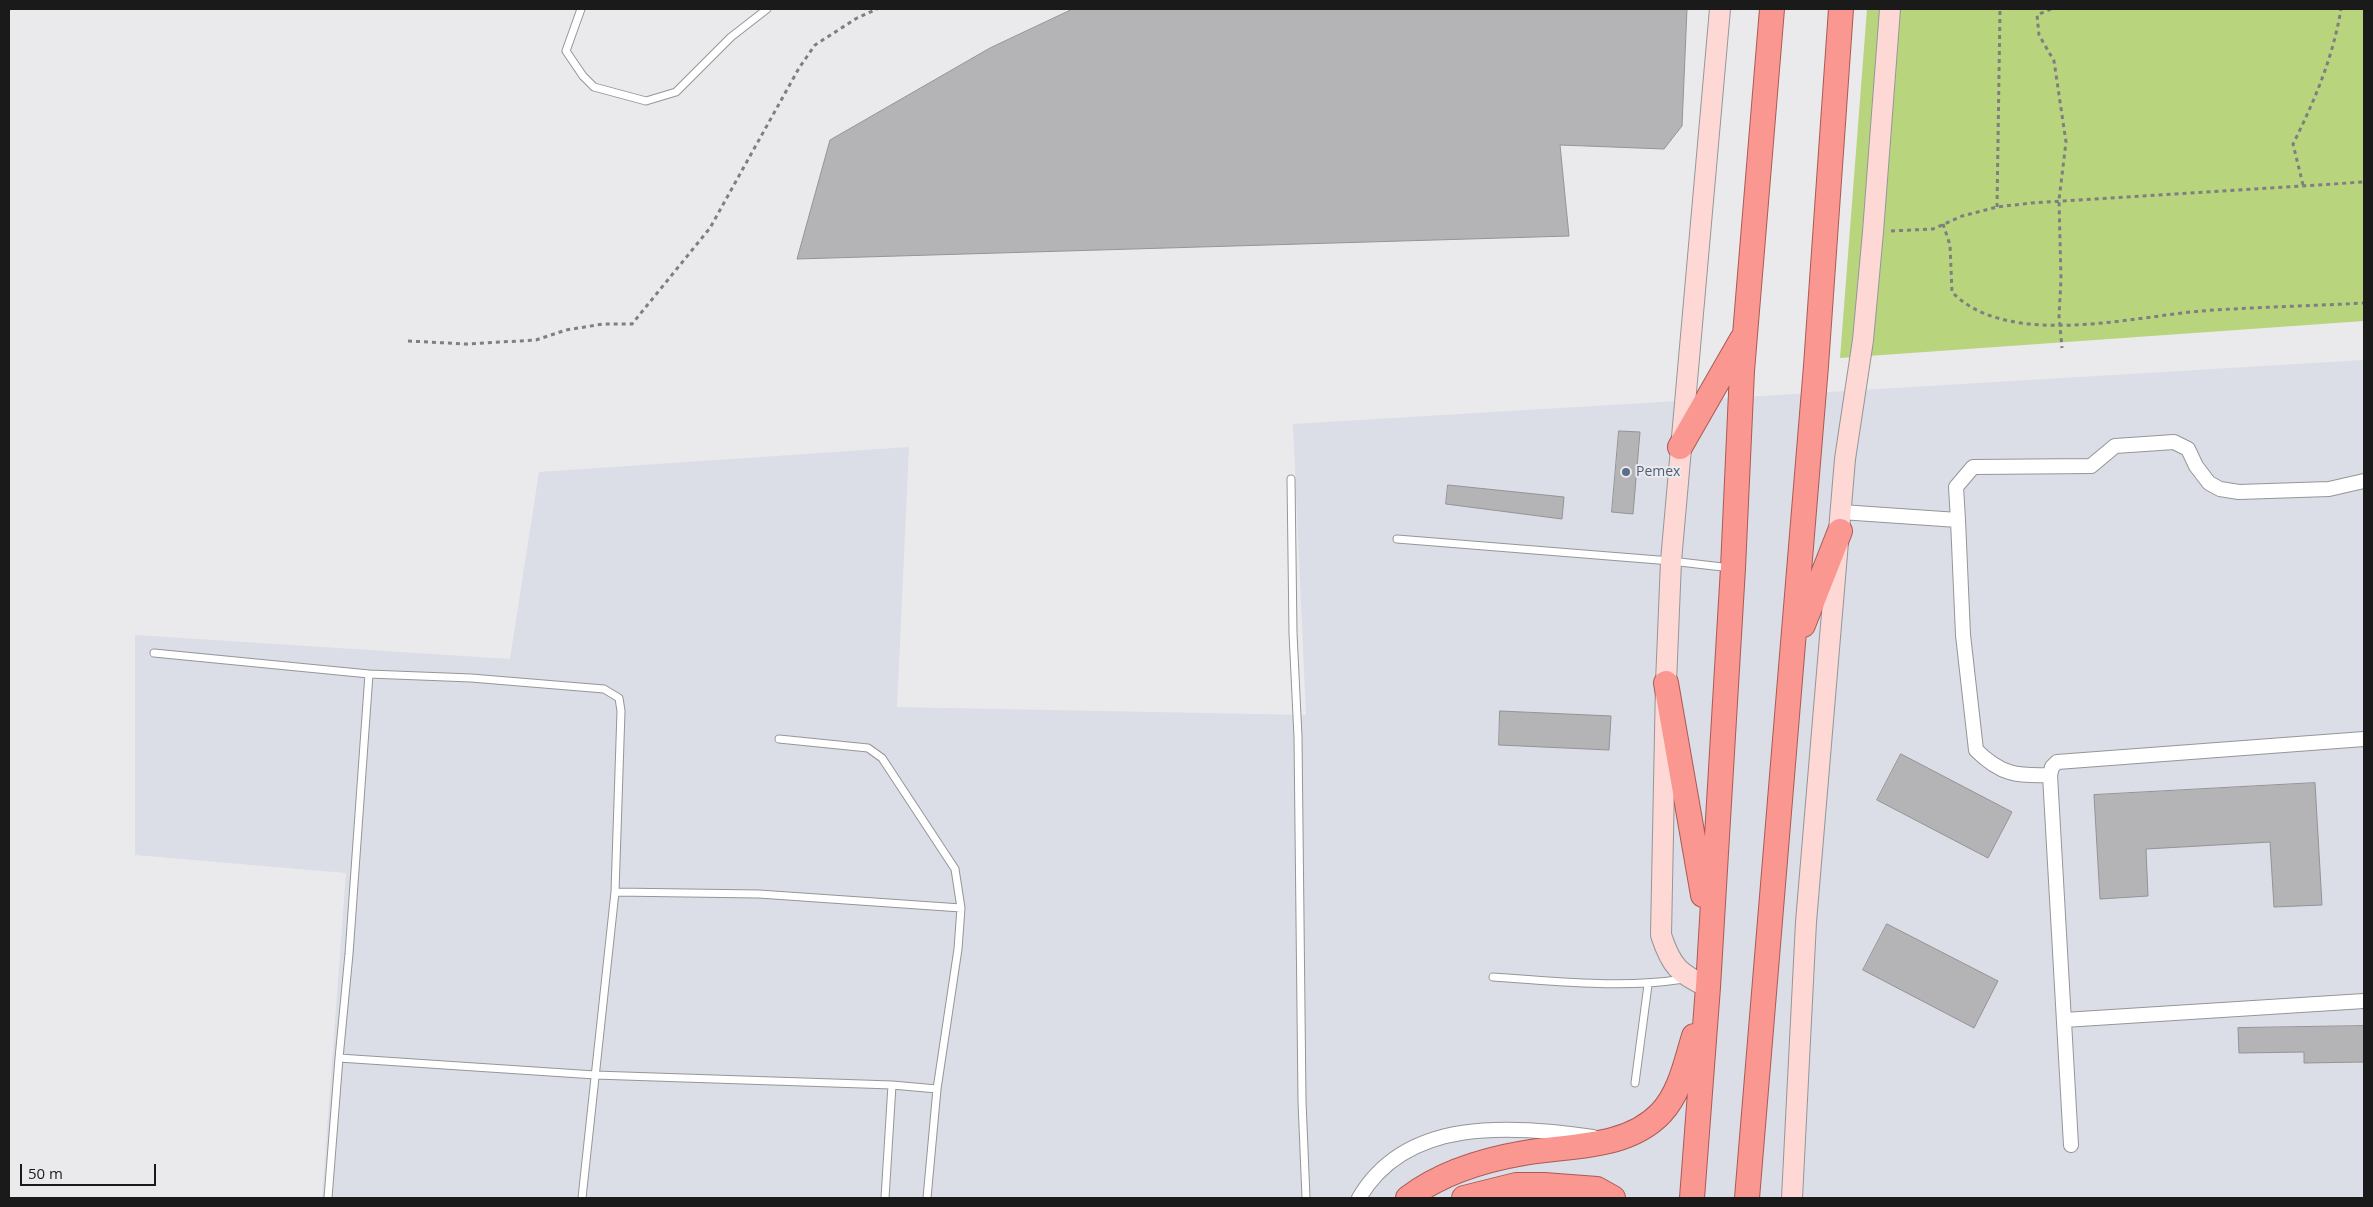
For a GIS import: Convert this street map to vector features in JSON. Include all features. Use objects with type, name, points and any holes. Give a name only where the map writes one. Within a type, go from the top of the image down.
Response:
[{"type":"highway","points":[[1408,1198],[1424,1186],[1491,1160],[1613,1140],[1645,1126],[1661,1112],[1671,1098],[1680,1079],[1701,990],[1710,934],[1733,568],[1742,371],[1772,9]]},
{"type":"highway","points":[[1747,1198],[1794,647],[1841,9]]},
{"type":"highway","points":[[1680,447],[1745,334]]},
{"type":"highway","points":[[1794,647],[1841,522]]},
{"type":"highway","points":[[1666,683],[1710,934]]},
{"type":"highway","points":[[1692,1198],[1701,990]]},
{"type":"highway","points":[[1751,1147],[1760,1183],[1760,1198]]},
{"type":"highway","points":[[1464,1198],[1516,1185],[1597,1189],[1613,1198]]},
{"type":"main road","points":[[1701,990],[1668,958],[1661,935],[1666,683],[1671,561],[1720,9]]},
{"type":"main road","points":[[1792,1198],[1806,922],[1845,459],[1863,340],[1890,9]]},
{"type":"street","points":[[2050,774],[2025,776],[2002,770],[1976,750],[1963,635],[1956,487],[1973,467],[2091,466],[2115,446],[2174,442],[2188,449],[2196,466],[2209,483],[2220,489],[2240,492],[2329,489],[2364,480]]},
{"type":"street","points":[[1841,522],[1958,520]]},
{"type":"street","points":[[2071,1145],[2050,774],[2052,767],[2057,762],[2364,739]]},
{"type":"street","points":[[2064,1020],[2364,1001]]},
{"type":"street","points":[[1359,1198],[1376,1173],[1403,1152],[1457,1133],[1500,1129],[1525,1130],[1613,1140]]},
{"type":"lane","points":[[581,9],[566,51],[583,76],[594,87],[646,101],[676,92],[731,38],[766,9]]},
{"type":"lane","points":[[1291,479],[1293,633],[1298,737],[1302,1091],[1306,1198]]},
{"type":"lane","points":[[1397,539],[1671,561],[1733,568]]},
{"type":"lane","points":[[154,653],[369,674],[471,678],[604,689],[619,698],[621,711],[615,892],[582,1198]]},
{"type":"lane","points":[[328,1198],[339,1058],[350,954],[369,674]]},
{"type":"lane","points":[[779,739],[868,748],[882,758],[955,869],[961,908],[958,949],[937,1089],[926,1198]]},
{"type":"lane","points":[[615,892],[759,894],[961,908]]},
{"type":"lane","points":[[1493,976],[1701,990]]},
{"type":"lane","points":[[1635,1083],[1648,985]]},
{"type":"lane","points":[[339,1058],[595,1075],[892,1085],[937,1089]]},
{"type":"lane","points":[[885,1198],[892,1085]]},
{"type":"path","points":[[408,340],[466,344],[526,341],[536,340],[566,330],[603,324],[632,324],[710,228],[798,68],[815,45],[857,18],[877,9]]},
{"type":"path","points":[[1997,207],[2000,9]]},
{"type":"path","points":[[2051,9],[2037,15],[2038,35],[2054,61],[2066,142],[2059,200],[2060,325],[2062,348]]},
{"type":"path","points":[[2303,186],[2293,144],[2316,97],[2336,40],[2341,9]]},
{"type":"path","points":[[1873,232],[1933,229],[1997,207],[2059,200],[2364,182]]},
{"type":"path","points":[[1943,224],[1950,245],[1952,292],[1960,301],[1987,316],[2060,325],[2086,325],[2200,311],[2364,303]]},
{"type":"shaded area","points":[[2364,360],[2364,1198],[322,1198],[346,873],[135,855],[135,635],[510,659],[539,472],[909,447],[897,707],[1306,715],[1293,424]]},
{"type":"green space","points":[[1867,9],[2364,9],[2364,321],[1840,358]]},
{"type":"building","points":[[1073,9],[1687,9],[1682,126],[1664,149],[1560,145],[1569,236],[797,259],[830,140],[990,48]]},
{"type":"building","name":"Pemex","points":[[1619,431],[1640,432],[1633,514],[1612,512]]},
{"type":"building","points":[[1448,485],[1564,497],[1562,519],[1446,504]]},
{"type":"building","points":[[1500,711],[1611,716],[1609,750],[1499,745]]},
{"type":"building","points":[[1901,754],[2012,812],[1988,858],[1877,800]]},
{"type":"building","points":[[2315,783],[2322,905],[2274,907],[2270,842],[2146,849],[2148,896],[2100,899],[2094,795]]},
{"type":"building","points":[[1887,924],[1998,981],[1974,1028],[1863,970]]},
{"type":"building","points":[[2364,1026],[2364,1062],[2304,1063],[2304,1052],[2239,1053],[2238,1028]]},
{"type":"place","name":"Pemex","points":[[1626,472]]}]
